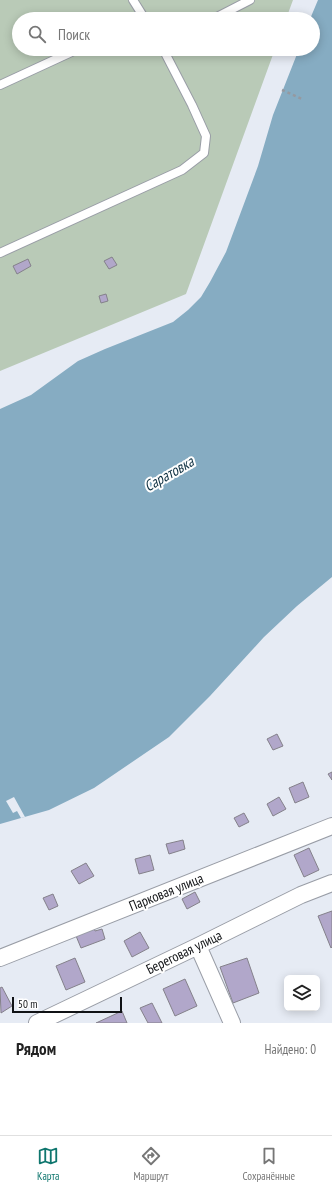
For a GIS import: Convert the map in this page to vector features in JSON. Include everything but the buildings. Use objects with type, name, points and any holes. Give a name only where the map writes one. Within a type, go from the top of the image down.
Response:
[{"type":"street","name":"Парковая улица","points":[[0,958],[332,826]]},
{"type":"street","name":"Береговая улица","points":[[37,1023],[198,946],[300,895],[332,884]]},
{"type":"street","points":[[198,946],[232,1023]]},
{"type":"lane","points":[[133,0],[139,12]]},
{"type":"lane","points":[[227,12],[250,0]]},
{"type":"lane","points":[[0,85],[63,56]]},
{"type":"lane","points":[[0,253],[182,170],[204,153],[206,136],[167,56]]},
{"type":"path","points":[[282,90],[302,99]]},
{"type":"green space","points":[[0,0],[293,0],[289,12],[12,12],[12,56],[272,56],[186,294],[0,371]]},
{"type":"water","name":"Саратовка","points":[[318,0],[332,0],[332,577],[297,606],[264,637],[210,696],[169,737],[94,788],[49,810],[0,824],[0,409],[31,395],[78,361],[173,322],[201,297],[226,252],[258,166],[273,115],[296,56],[320,56],[320,12],[313,12]]},
{"type":"pier","points":[[14,797],[25,817],[21,818],[17,811],[13,813],[6,801]]}]
